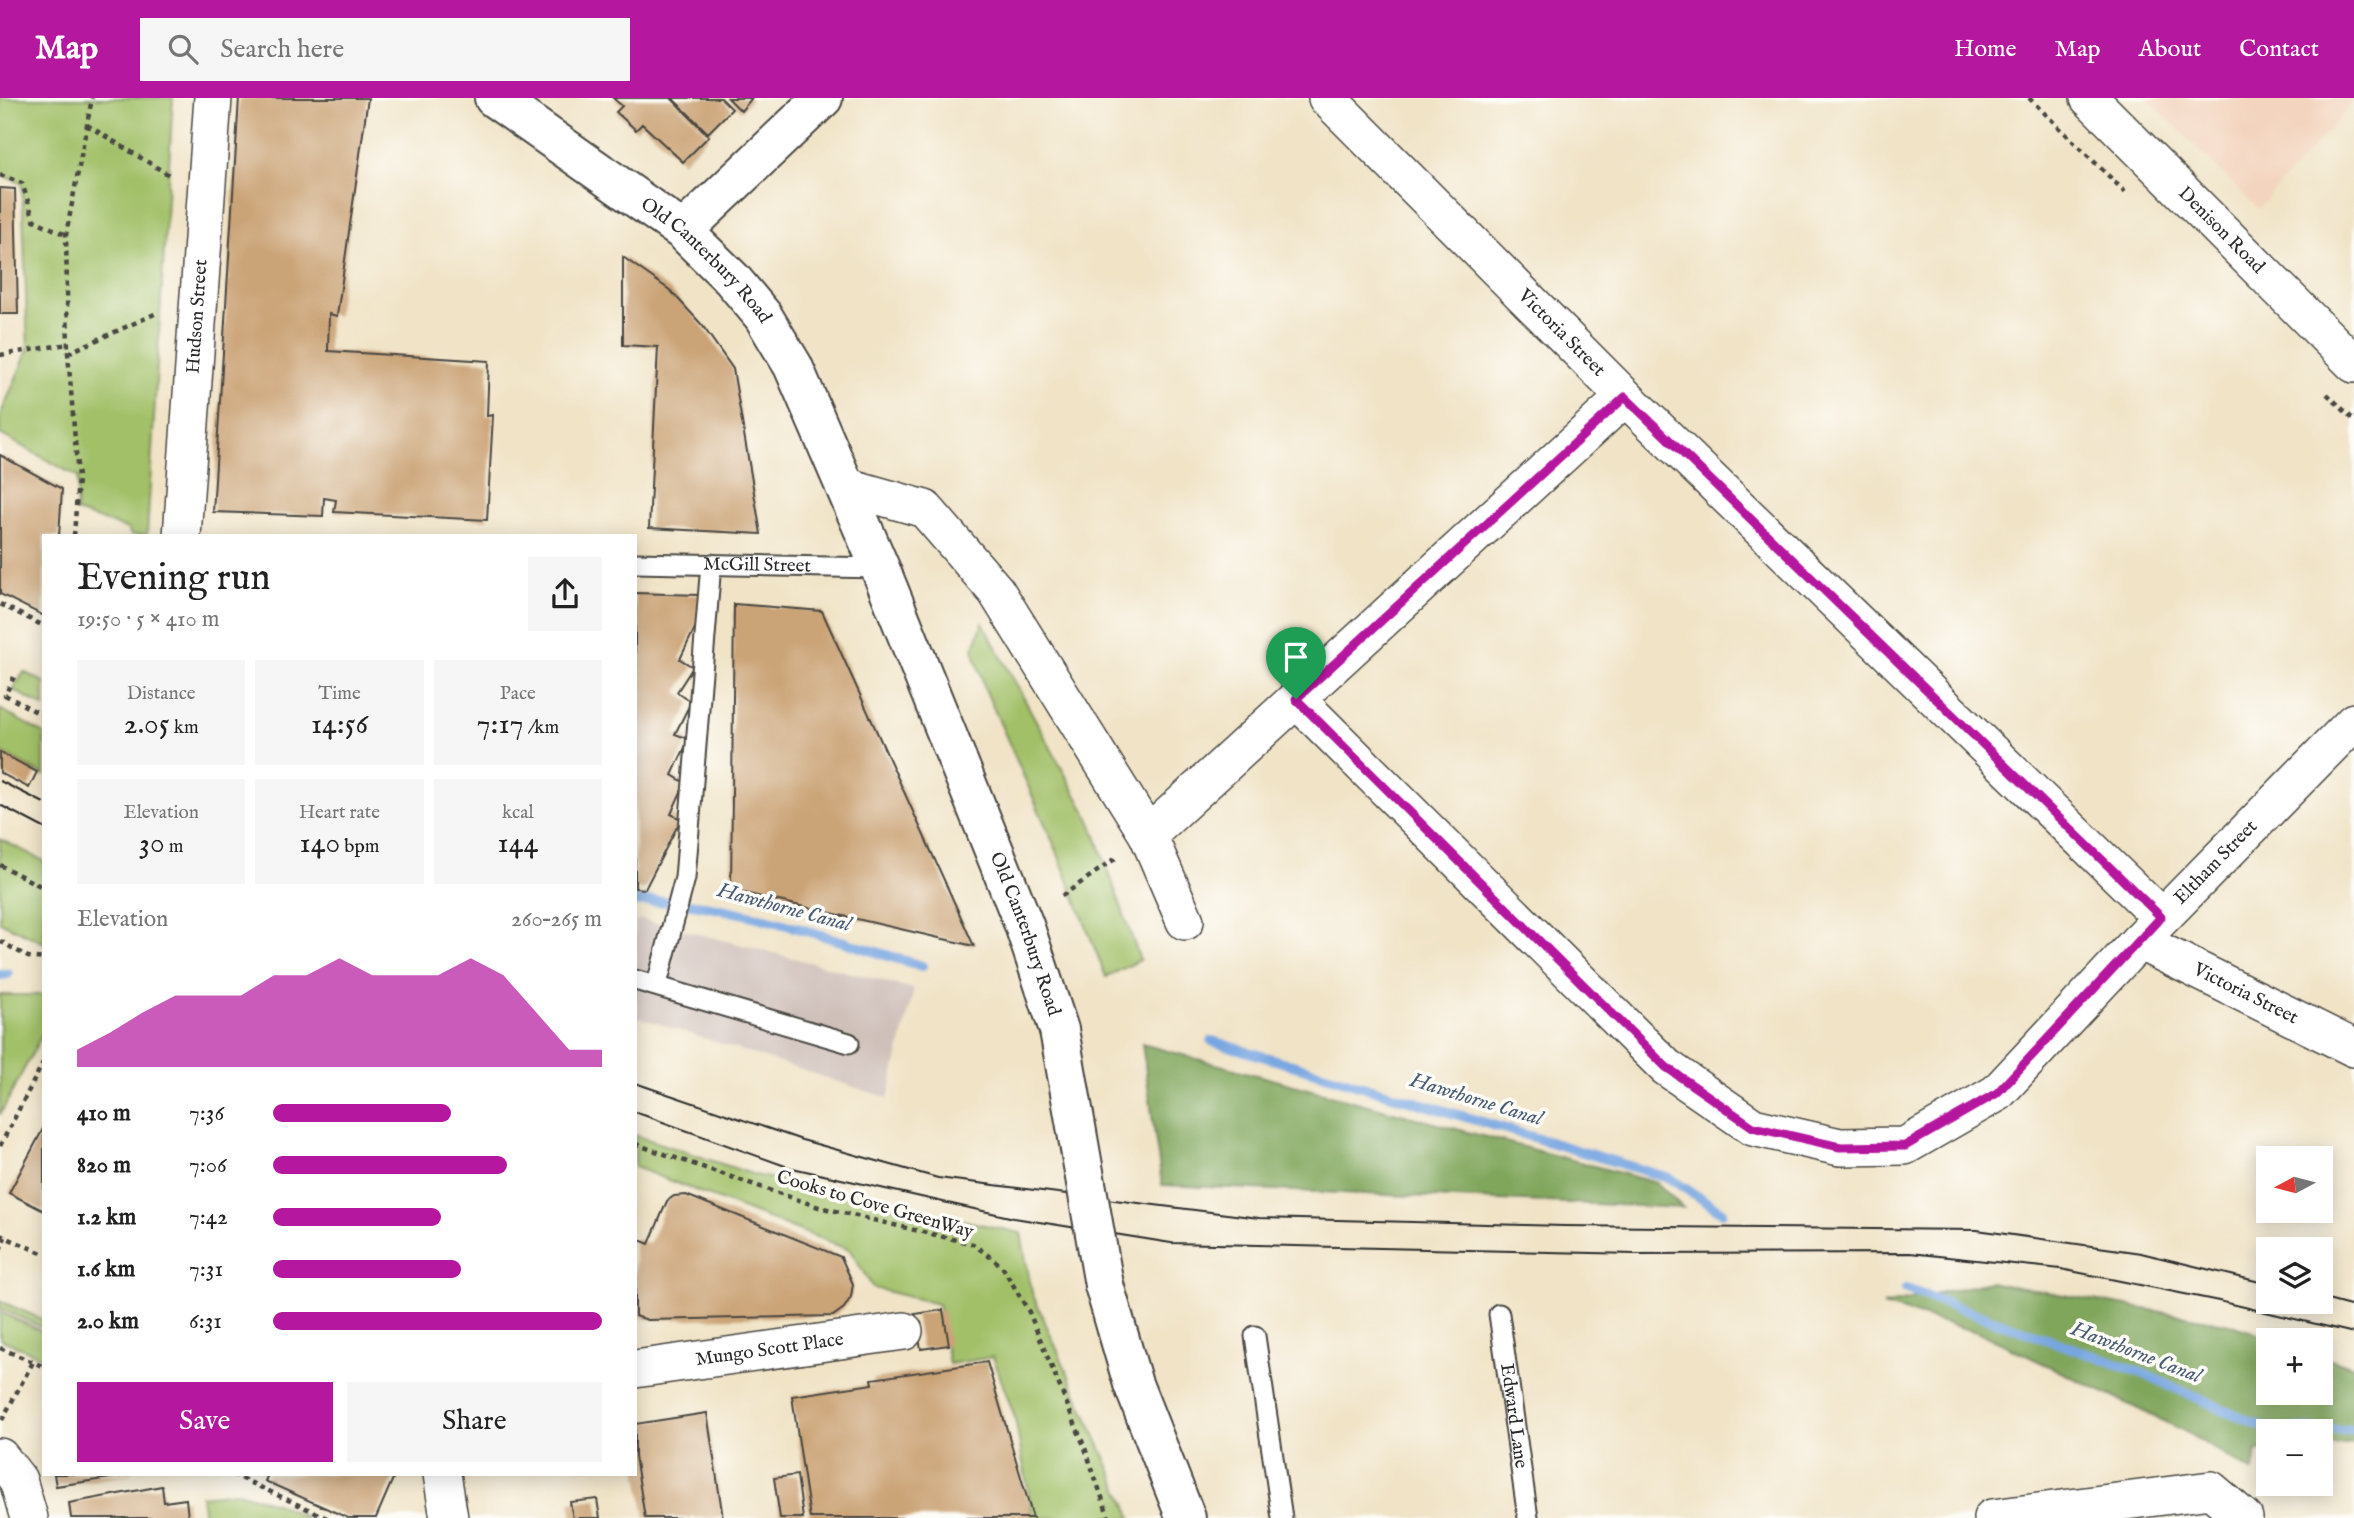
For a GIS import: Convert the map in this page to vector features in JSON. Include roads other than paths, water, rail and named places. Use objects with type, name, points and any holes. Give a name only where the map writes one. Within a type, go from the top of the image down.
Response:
[{"type":"main road","name":"Old Canterbury Road","points":[[494,98],[683,231],[732,279],[763,316],[793,366],[880,568],[1024,925],[1059,1030],[1104,1285],[1133,1384],[1186,1518]]},
{"type":"main road","points":[[683,231],[823,98]]},
{"type":"street","name":"Hudson Street","points":[[182,534],[213,98]]},
{"type":"street","name":"Victoria Street","points":[[1327,98],[2150,929],[2354,1048]]},
{"type":"street","name":"Denison Road","points":[[2089,98],[2354,364]]},
{"type":"street","points":[[1148,835],[1625,397]]},
{"type":"street","points":[[844,486],[925,509],[996,591],[1148,835],[1185,921]]},
{"type":"street","name":"Eltham Street","points":[[1296,699],[1666,1067],[1753,1127],[1840,1147],[1905,1146],[1997,1093],[2150,929],[2354,722]]},
{"type":"street","name":"Mungo Scott Place","points":[[637,1369],[904,1331]]},
{"type":"street","points":[[0,1457],[18,1480],[29,1518]]},
{"type":"street","points":[[442,1476],[449,1518]]},
{"type":"street","points":[[1992,1518],[2213,1504],[2245,1518]]},
{"type":"lane","name":"McGill Street","points":[[637,562],[880,568]]},
{"type":"lane","points":[[657,984],[685,878],[711,564]]},
{"type":"lane","points":[[637,980],[657,984],[849,1043]]},
{"type":"lane","name":"Edward Lane","points":[[1499,1314],[1528,1518]]},
{"type":"lane","points":[[1255,1336],[1282,1518]]},
{"type":"waterway","name":"Hawthorne Canal","points":[[637,902],[667,902],[740,913],[922,966]]},
{"type":"waterway","name":"Hawthorne Canal","points":[[0,975],[8,974]]},
{"type":"waterway","name":"Hawthorne Canal","points":[[1212,1041],[1669,1178],[1722,1212]]},
{"type":"waterway","name":"Hawthorne Canal","points":[[1906,1289],[2139,1372],[2270,1430],[2354,1430]]},
{"type":"tram line","points":[[0,781],[42,802]]},
{"type":"tram line","points":[[0,805],[42,827]]},
{"type":"tram line","points":[[637,1084],[802,1140],[938,1178],[1259,1218],[1564,1226],[1977,1230],[2141,1253],[2256,1281]]},
{"type":"tram line","points":[[637,1113],[788,1167],[1014,1218],[1171,1243],[1635,1254],[1910,1253],[2061,1269],[2219,1301],[2354,1333]]},
{"type":"tram line","points":[[2333,1301],[2354,1307]]}]
